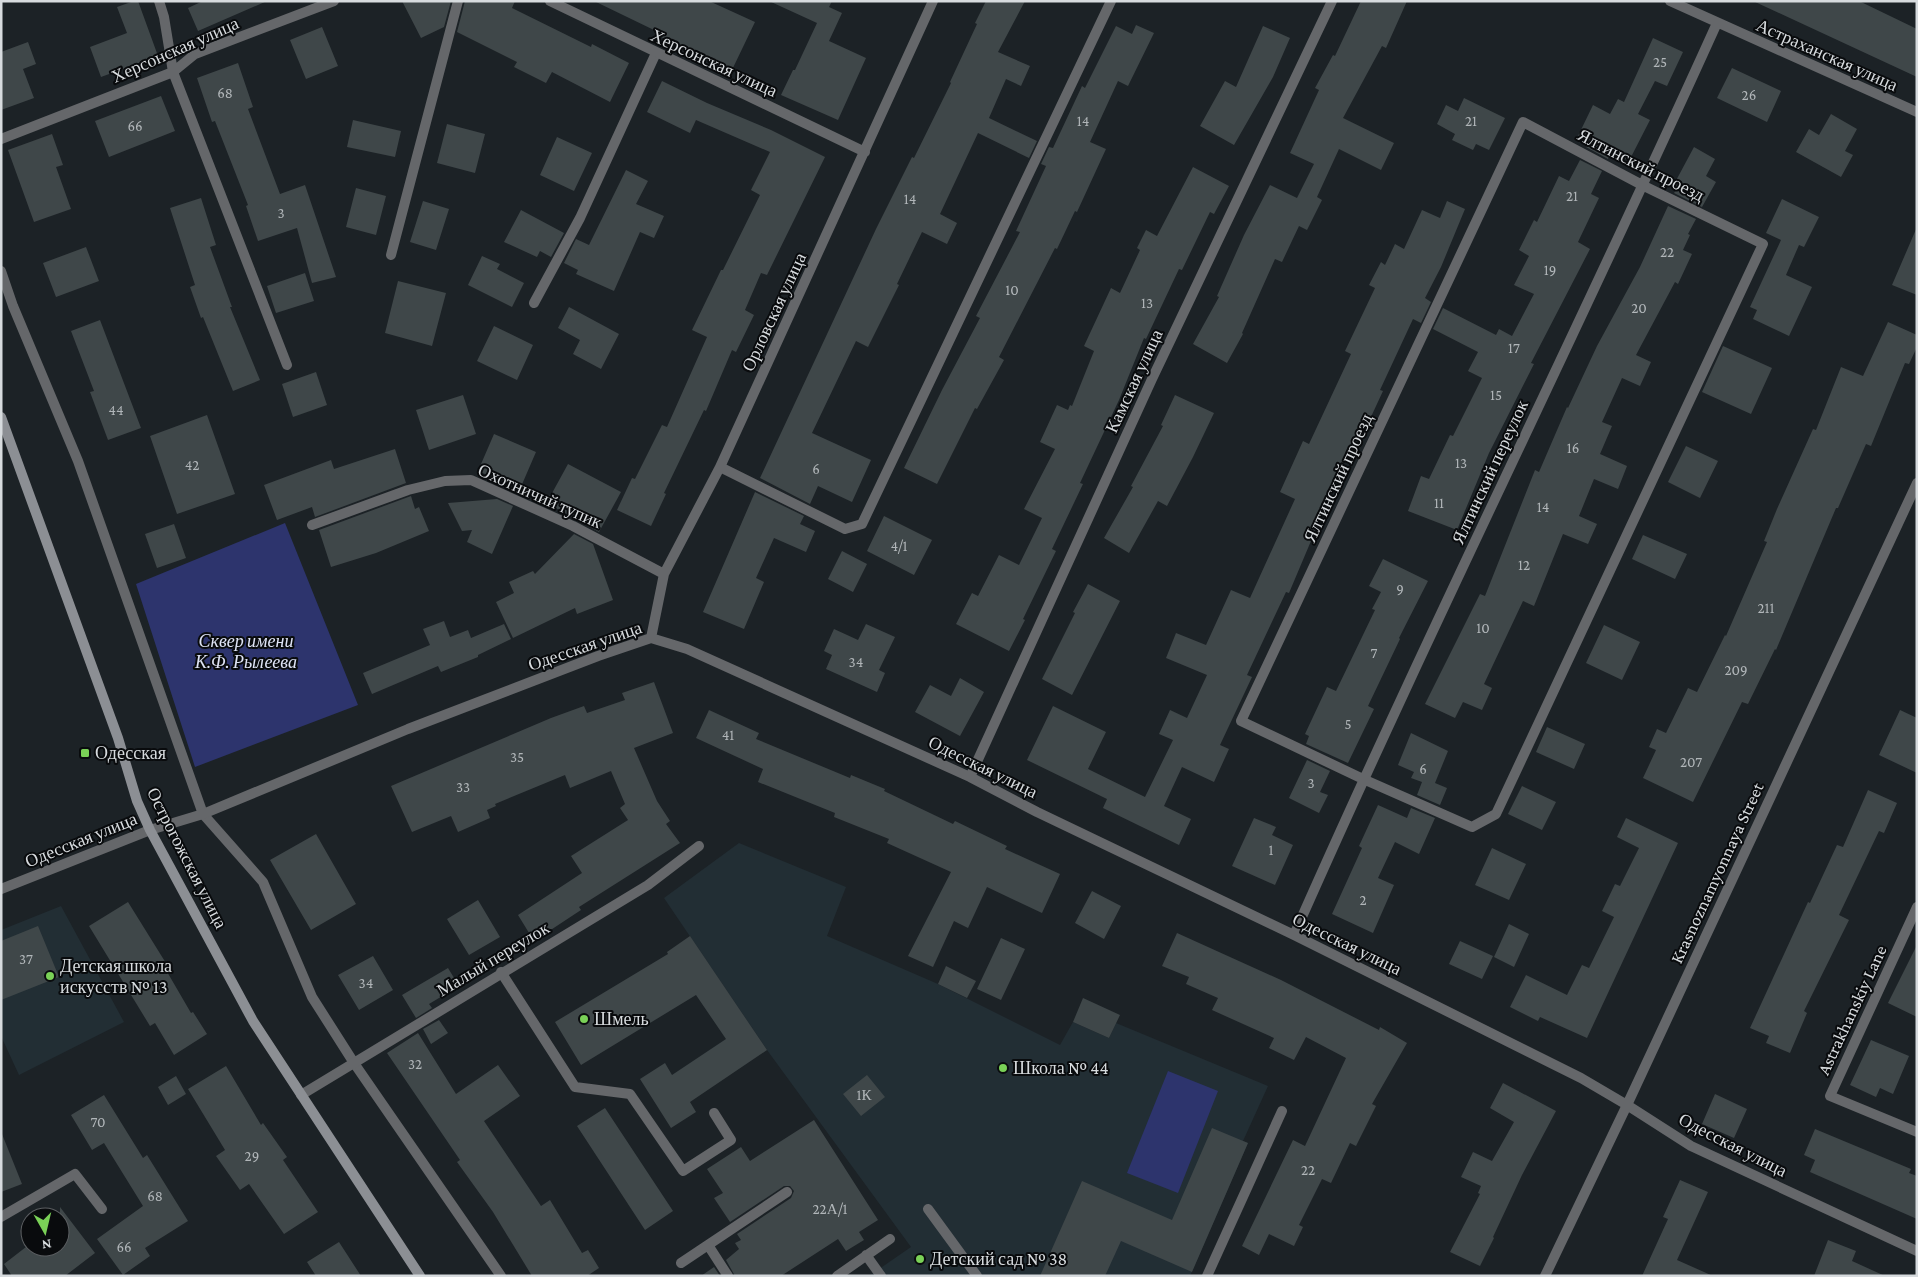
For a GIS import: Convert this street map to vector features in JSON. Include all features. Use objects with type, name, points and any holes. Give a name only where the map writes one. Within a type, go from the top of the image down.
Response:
[{"type":"street","points":[[159,1],[164,18],[173,72],[286,365]]},
{"type":"street","name":"Херсонская улица","points":[[1,139],[173,72],[195,54],[334,1]]},
{"type":"street","points":[[392,255],[458,1]]},
{"type":"street","name":"Херсонская улица","points":[[550,1],[865,152]]},
{"type":"street","name":"Орловская улица","points":[[651,638],[664,574],[720,467],[934,1]]},
{"type":"street","points":[[720,467],[845,529],[862,524],[1111,1]]},
{"type":"street","name":"Камская улица","points":[[970,777],[1152,379],[1332,1]]},
{"type":"street","name":"Астраханская улица","points":[[1670,1],[1717,24],[1917,112]]},
{"type":"street","name":"Ялтинский переулок","points":[[1294,935],[1363,779],[1644,186],[1717,24]]},
{"type":"street","points":[[534,303],[580,218],[656,53]]},
{"type":"street","name":"Ялтинский проезд","points":[[1523,122],[1644,186],[1764,244],[1496,814],[1472,827],[1363,779],[1241,721],[1523,122]]},
{"type":"street","points":[[1,270],[13,306],[78,461],[203,814],[263,882],[312,997],[354,1063],[501,1276]]},
{"type":"street","name":"Острогожская улица","points":[[1,417],[118,738],[137,800],[150,830],[253,1021],[420,1276]]},
{"type":"street","name":"Охотничий тупик","points":[[312,524],[408,490],[446,481],[471,480],[573,526],[664,574]]},
{"type":"street","name":"Krasnoznamyonnaya Street","points":[[1545,1276],[1628,1105],[1917,483]]},
{"type":"street","name":"Одесская улица","points":[[1,889],[150,830],[203,814],[408,729],[598,656],[651,638],[687,649],[970,777],[1037,812],[1294,935],[1581,1078],[1628,1105],[1691,1146],[1917,1251]]},
{"type":"street","name":"Малый переулок","points":[[301,1095],[501,972],[648,885],[699,846]]},
{"type":"street","name":"Astrakhanskiy Lane","points":[[1917,907],[1830,1096],[1917,1132]]},
{"type":"street","points":[[501,972],[575,1087],[630,1094],[684,1171],[732,1140],[714,1112]]},
{"type":"street","points":[[1207,1276],[1282,1111]]},
{"type":"street","points":[[1,1217],[76,1174],[102,1210]]},
{"type":"street","points":[[681,1263],[787,1192]]},
{"type":"street","points":[[928,1209],[977,1276]]},
{"type":"street","points":[[837,1276],[890,1239]]},
{"type":"street","points":[[708,1245],[728,1276]]},
{"type":"street","points":[[866,1255],[881,1276]]},
{"type":"shaded area","name":"Школа № 44","points":[[739,843],[846,887],[827,936],[938,984],[1060,1045],[1073,1022],[1109,1038],[1116,1023],[1268,1086],[1243,1141],[1248,1143],[1190,1276],[869,1276],[911,1247],[767,1050],[664,898]]},
{"type":"shaded area","name":"Детская школа искусств № 13","points":[[61,906],[124,1022],[19,1075],[1,1036],[1,930]]},
{"type":"green space","name":"Сквер имени К.Ф. Рылеева","points":[[285,523],[358,705],[195,767],[136,584]]},
{"type":"green space","points":[[1168,1071],[1218,1091],[1178,1193],[1127,1173]]},
{"type":"building","points":[[138,1],[158,56],[101,77],[90,47],[127,33],[117,7]]},
{"type":"building","points":[[203,1],[267,1],[198,31],[188,8]]},
{"type":"building","points":[[402,1],[451,1],[444,27],[421,38]]},
{"type":"building","points":[[465,1],[515,1],[512,8],[591,47],[592,44],[629,63],[610,102],[552,72],[546,83],[514,67],[517,62],[457,32]]},
{"type":"building","points":[[594,1],[709,1],[755,22],[731,72],[691,54],[693,51],[654,34],[656,31]]},
{"type":"building","points":[[769,1],[832,1],[829,7],[842,13],[829,41],[866,58],[838,120],[781,95],[817,23]]},
{"type":"building","points":[[986,1],[1025,1],[998,52],[1030,66],[1021,86],[1006,79],[989,118],[1037,141],[1029,158],[978,133],[940,214],[957,223],[947,244],[922,232],[897,284],[899,285],[868,347],[856,341],[812,433],[871,460],[852,502],[818,486],[810,504],[760,478],[876,229],[951,83]]},
{"type":"building","points":[[1361,1],[1407,1],[1386,48],[1382,46],[1343,118],[1394,143],[1381,170],[1339,149],[1317,197],[1322,200],[1307,230],[1299,226],[1282,262],[1275,259],[1243,334],[1227,363],[1193,344],[1219,297],[1217,296],[1244,235],[1270,185],[1297,198],[1314,164],[1290,153],[1319,90],[1315,88],[1333,55],[1335,56]]},
{"type":"building","points":[[1753,1],[1859,1],[1917,29],[1917,77]]},
{"type":"building","points":[[1136,25],[1154,33],[1128,86],[1118,81],[1090,142],[1106,149],[1077,212],[1075,211],[1057,249],[1055,248],[999,357],[1004,360],[977,409],[975,408],[937,484],[904,468],[980,318],[976,316],[1020,232],[1016,231],[1046,166],[1041,164],[1049,147],[1053,148],[1082,86],[1085,88],[1116,26],[1132,34]]},
{"type":"building","points":[[1263,26],[1290,38],[1273,77],[1234,145],[1200,126],[1225,81],[1236,87]]},
{"type":"building","points":[[322,27],[338,66],[306,79],[290,40]]},
{"type":"building","points":[[1653,38],[1683,52],[1667,86],[1655,81],[1638,114],[1650,120],[1629,161],[1611,152],[1608,159],[1586,147],[1589,141],[1578,136],[1593,105],[1610,114],[1618,99],[1624,102]]},
{"type":"building","points":[[28,42],[36,64],[23,69],[34,98],[1,110],[1,52]]},
{"type":"building","points":[[238,63],[253,107],[248,109],[280,194],[305,185],[336,277],[312,283],[297,228],[258,241],[246,206],[248,205],[215,121],[212,122],[197,78]]},
{"type":"building","points":[[1732,68],[1781,91],[1767,122],[1717,98]]},
{"type":"building","points":[[662,81],[707,103],[771,130],[825,157],[767,275],[761,273],[745,310],[754,315],[736,352],[732,350],[706,411],[704,410],[664,493],[666,494],[651,526],[617,510],[632,478],[635,479],[662,425],[667,427],[707,337],[692,330],[760,195],[751,190],[770,152],[696,120],[690,133],[647,112]]},
{"type":"building","points":[[161,96],[175,131],[109,157],[95,121]]},
{"type":"building","points":[[1464,98],[1505,118],[1489,150],[1476,144],[1473,150],[1452,140],[1455,134],[1437,124],[1446,105],[1458,111]]},
{"type":"building","points":[[1831,114],[1857,129],[1845,151],[1853,155],[1841,177],[1796,152],[1809,129],[1819,135]]},
{"type":"building","points":[[353,120],[401,131],[395,157],[347,147]]},
{"type":"building","points":[[447,124],[485,134],[475,173],[437,163]]},
{"type":"building","points":[[52,134],[63,165],[56,167],[71,209],[34,222],[8,150]]},
{"type":"building","points":[[557,137],[592,153],[574,191],[540,175]]},
{"type":"building","points":[[1694,147],[1715,159],[1706,176],[1716,182],[1702,207],[1674,193],[1676,190],[1672,188]]},
{"type":"building","points":[[1580,160],[1602,171],[1591,194],[1599,198],[1578,242],[1590,249],[1531,363],[1534,364],[1489,453],[1457,530],[1408,511],[1421,476],[1429,479],[1450,435],[1453,436],[1482,378],[1468,371],[1478,352],[1433,329],[1443,308],[1496,335],[1499,329],[1512,336],[1534,294],[1514,285],[1529,256],[1519,250],[1534,220],[1537,222],[1559,176],[1569,181]]},
{"type":"building","points":[[1193,167],[1229,186],[1214,214],[1210,212],[1182,270],[1179,269],[1146,339],[1144,338],[1119,400],[1080,483],[1083,484],[1052,549],[1056,551],[1009,651],[956,624],[972,593],[978,596],[999,555],[1019,565],[1042,518],[1024,509],[1055,449],[1040,442],[1057,405],[1068,410],[1070,405],[1072,406],[1094,351],[1084,346],[1111,288],[1120,293],[1140,250],[1137,248],[1146,230],[1157,236]]},
{"type":"building","points":[[626,170],[648,181],[636,204],[664,216],[654,238],[640,232],[614,291],[576,274],[578,270],[564,263],[576,239],[589,245]]},
{"type":"building","points":[[356,188],[386,196],[376,235],[346,227]]},
{"type":"building","points":[[201,198],[216,245],[210,247],[232,307],[230,307],[260,380],[233,391],[203,317],[201,318],[190,287],[195,285],[170,208]]},
{"type":"building","points":[[1782,199],[1819,217],[1804,247],[1799,245],[1786,275],[1812,287],[1789,336],[1753,319],[1757,310],[1750,307],[1781,240],[1766,233]]},
{"type":"building","points":[[423,201],[449,209],[436,250],[410,242]]},
{"type":"building","points":[[1447,201],[1465,209],[1441,267],[1425,298],[1431,302],[1421,323],[1413,319],[1380,390],[1383,391],[1357,447],[1352,444],[1289,593],[1286,592],[1247,675],[1252,677],[1220,745],[1229,749],[1214,782],[1182,767],[1164,806],[1191,819],[1179,845],[1103,808],[1107,799],[1027,760],[1053,706],[1106,732],[1088,769],[1145,797],[1173,740],[1159,734],[1170,710],[1187,718],[1207,675],[1166,658],[1176,633],[1206,645],[1231,590],[1250,598],[1295,499],[1280,492],[1303,441],[1309,444],[1351,354],[1345,351],[1375,288],[1369,285],[1381,262],[1385,265],[1395,244],[1404,249],[1422,210],[1440,218]]},
{"type":"building","points":[[1668,206],[1696,219],[1688,234],[1690,235],[1683,250],[1692,254],[1678,284],[1675,282],[1636,355],[1651,362],[1640,386],[1622,378],[1602,422],[1612,426],[1600,454],[1627,466],[1618,489],[1594,479],[1579,516],[1597,524],[1588,544],[1563,534],[1534,606],[1523,601],[1484,684],[1492,688],[1482,710],[1463,702],[1455,718],[1425,704],[1480,594],[1485,596],[1535,470],[1539,472],[1567,407],[1597,346],[1640,267]]},
{"type":"building","points":[[521,210],[564,233],[551,257],[540,251],[537,257],[504,242]]},
{"type":"building","points":[[1917,227],[1917,295],[1892,285]]},
{"type":"building","points":[[86,247],[99,281],[56,297],[43,263]]},
{"type":"building","points":[[482,256],[500,264],[497,269],[524,283],[512,307],[468,285]]},
{"type":"building","points":[[305,273],[314,301],[276,313],[267,286]]},
{"type":"building","points":[[398,281],[446,293],[432,346],[385,333]]},
{"type":"building","points":[[569,307],[619,334],[601,369],[573,354],[580,340],[558,328]]},
{"type":"building","points":[[100,320],[141,428],[108,440],[90,392],[94,391],[71,331]]},
{"type":"building","points":[[1888,322],[1917,335],[1917,347],[1909,364],[1905,363],[1871,446],[1866,444],[1838,508],[1836,508],[1776,650],[1748,704],[1742,702],[1693,802],[1643,778],[1656,750],[1649,747],[1657,729],[1666,733],[1688,688],[1697,692],[1726,636],[1767,542],[1764,541],[1777,509],[1813,429],[1816,430],[1841,367],[1863,376]]},
{"type":"building","points":[[494,326],[533,345],[517,380],[477,361]]},
{"type":"building","points":[[1723,346],[1772,368],[1751,414],[1702,392]]},
{"type":"building","points":[[316,372],[327,405],[293,417],[282,384]]},
{"type":"building","points":[[463,395],[476,434],[429,450],[416,410]]},
{"type":"building","points":[[1175,395],[1214,413],[1167,506],[1158,501],[1129,553],[1104,538],[1133,487],[1131,486],[1163,426],[1161,425]]},
{"type":"building","points":[[207,415],[235,494],[177,514],[150,436]]},
{"type":"building","points":[[494,434],[536,452],[520,489],[478,471]]},
{"type":"building","points":[[1686,446],[1718,461],[1700,498],[1668,482]]},
{"type":"building","points":[[395,449],[406,483],[315,517],[312,507],[277,520],[264,485],[331,460],[334,469]]},
{"type":"building","points":[[568,464],[621,492],[599,532],[534,496],[551,495]]},
{"type":"building","points":[[755,492],[804,516],[800,524],[815,531],[806,552],[774,538],[756,578],[764,582],[744,629],[703,612]]},
{"type":"building","points":[[411,496],[415,509],[419,507],[429,531],[376,553],[331,567],[319,530]]},
{"type":"building","points":[[497,499],[513,506],[492,554],[467,542],[472,530],[462,531],[448,503]]},
{"type":"building","points":[[884,516],[932,540],[914,575],[867,551]]},
{"type":"building","points":[[174,524],[186,558],[157,568],[145,534]]},
{"type":"building","points":[[574,534],[593,544],[613,600],[577,614],[575,608],[513,638],[496,602],[514,593],[509,582],[533,571],[535,574]]},
{"type":"building","points":[[1643,535],[1687,554],[1675,579],[1632,559]]},
{"type":"building","points":[[842,551],[867,564],[853,592],[828,579]]},
{"type":"building","points":[[1383,559],[1428,581],[1368,706],[1374,709],[1348,763],[1306,744],[1309,736],[1305,734],[1327,687],[1336,691],[1375,610],[1372,609],[1381,592],[1369,586]]},
{"type":"building","points":[[1088,584],[1120,601],[1072,695],[1042,679]]},
{"type":"building","points":[[444,621],[450,637],[468,630],[471,638],[504,624],[511,639],[478,655],[478,657],[441,672],[438,666],[372,694],[363,673],[430,645],[423,629]]},
{"type":"building","points":[[866,624],[895,637],[879,670],[885,673],[877,692],[826,669],[832,655],[824,651],[834,629],[858,640]]},
{"type":"building","points":[[1604,625],[1640,642],[1622,680],[1586,663]]},
{"type":"building","points":[[960,678],[984,692],[960,736],[915,712],[930,685],[951,696]]},
{"type":"building","points":[[654,682],[673,733],[634,748],[657,801],[670,821],[666,824],[680,843],[579,907],[581,910],[534,941],[518,915],[582,873],[571,856],[628,820],[620,808],[625,804],[611,771],[570,788],[565,775],[495,804],[496,806],[487,810],[490,818],[458,832],[451,816],[412,832],[391,786],[551,718],[584,706],[587,713],[625,700],[622,693]]},
{"type":"building","points":[[709,710],[759,733],[756,739],[850,778],[851,775],[885,789],[884,791],[953,824],[955,821],[1007,846],[1005,849],[1060,874],[1042,913],[987,887],[968,928],[954,921],[933,967],[908,956],[951,872],[887,843],[889,839],[834,817],[835,813],[758,782],[763,769],[696,738]]},
{"type":"building","points":[[1900,710],[1917,718],[1917,773],[1879,755]]},
{"type":"building","points":[[1547,727],[1585,744],[1574,769],[1536,752]]},
{"type":"building","points":[[1411,733],[1448,751],[1435,783],[1447,788],[1440,805],[1417,795],[1422,782],[1411,778],[1414,772],[1398,765]]},
{"type":"building","points":[[1307,760],[1330,771],[1320,792],[1328,795],[1319,813],[1289,798]]},
{"type":"building","points":[[1522,786],[1556,802],[1542,830],[1508,814]]},
{"type":"building","points":[[1868,790],[1897,803],[1884,833],[1879,831],[1839,915],[1849,920],[1804,1011],[1807,1013],[1790,1053],[1766,1043],[1769,1036],[1750,1028],[1808,902],[1810,903],[1837,845],[1843,847]]},
{"type":"building","points":[[1378,805],[1407,818],[1411,808],[1435,818],[1419,854],[1395,842],[1378,878],[1394,885],[1373,933],[1332,914],[1362,848],[1359,846]]},
{"type":"building","points":[[1254,818],[1276,827],[1272,835],[1293,845],[1275,885],[1232,866]]},
{"type":"building","points":[[1626,818],[1678,843],[1587,1038],[1540,1017],[1538,1021],[1510,1007],[1526,975],[1567,995],[1582,965],[1589,968],[1614,917],[1602,911],[1615,884],[1620,886],[1639,848],[1617,837]]},
{"type":"building","points":[[316,834],[356,904],[311,930],[270,860]]},
{"type":"building","points":[[1492,848],[1526,864],[1509,900],[1475,885]]},
{"type":"building","points":[[1092,891],[1121,906],[1104,939],[1075,923]]},
{"type":"building","points":[[478,900],[500,937],[469,955],[447,919]]},
{"type":"building","points":[[128,902],[169,968],[166,970],[191,1013],[193,1012],[207,1034],[174,1055],[155,1023],[150,1026],[89,926]]},
{"type":"building","points":[[1509,924],[1529,934],[1514,967],[1494,957]]},
{"type":"building","points":[[38,926],[59,977],[1,1000],[1,941]]},
{"type":"building","points":[[1177,933],[1281,980],[1379,1030],[1380,1027],[1407,1043],[1372,1104],[1376,1106],[1356,1146],[1350,1143],[1331,1183],[1322,1179],[1299,1225],[1303,1227],[1294,1246],[1269,1234],[1259,1255],[1242,1246],[1293,1140],[1305,1146],[1346,1058],[1306,1037],[1294,1060],[1269,1048],[1274,1038],[1212,1010],[1218,998],[1186,984],[1189,977],[1162,966]]},
{"type":"building","points":[[690,936],[767,1050],[690,1102],[696,1112],[671,1128],[640,1079],[665,1063],[672,1075],[726,1039],[696,995],[581,1065],[555,1022],[668,954],[667,952]]},
{"type":"building","points":[[1001,938],[1025,949],[1001,1000],[977,989]]},
{"type":"building","points":[[1460,941],[1493,956],[1482,979],[1449,964]]},
{"type":"building","points":[[1917,945],[1917,1017],[1888,1003]]},
{"type":"building","points":[[373,956],[393,990],[359,1010],[338,975]]},
{"type":"building","points":[[946,966],[976,981],[967,998],[938,984]]},
{"type":"building","points":[[448,968],[459,986],[429,1004],[432,1008],[416,1018],[402,995]]},
{"type":"building","points":[[1083,998],[1120,1015],[1109,1038],[1073,1022]]},
{"type":"building","points":[[439,1020],[448,1033],[431,1044],[423,1029]]},
{"type":"building","points":[[418,1033],[456,1094],[498,1065],[520,1096],[484,1121],[541,1206],[550,1200],[582,1253],[588,1250],[599,1268],[587,1276],[532,1276],[493,1212],[457,1162],[460,1160],[387,1053]]},
{"type":"building","points":[[1871,1040],[1909,1056],[1893,1094],[1880,1088],[1876,1097],[1850,1085]]},
{"type":"building","points":[[226,1066],[261,1125],[263,1123],[287,1157],[283,1160],[318,1212],[284,1234],[249,1184],[240,1190],[216,1156],[225,1150],[188,1089]]},
{"type":"building","points":[[867,1075],[885,1097],[861,1116],[843,1094]]},
{"type":"building","points":[[176,1076],[186,1094],[168,1105],[158,1087]]},
{"type":"building","points":[[1503,1083],[1556,1111],[1522,1175],[1480,1266],[1450,1252],[1480,1194],[1478,1193],[1481,1186],[1461,1177],[1473,1152],[1492,1161],[1514,1122],[1490,1108]]},
{"type":"building","points":[[1715,1094],[1747,1109],[1734,1138],[1702,1124]]},
{"type":"building","points":[[104,1095],[143,1158],[147,1155],[188,1221],[145,1248],[150,1256],[123,1275],[97,1239],[143,1206],[104,1143],[92,1150],[71,1115]]},
{"type":"building","points":[[605,1108],[673,1211],[645,1230],[577,1126]]},
{"type":"building","points":[[814,1120],[878,1220],[859,1232],[864,1240],[846,1251],[838,1239],[781,1276],[735,1276],[726,1260],[739,1249],[735,1243],[741,1240],[737,1234],[791,1198],[794,1191],[790,1186],[784,1186],[730,1222],[714,1198],[723,1193],[707,1169],[741,1147],[750,1161]]},
{"type":"building","points":[[1212,1128],[1248,1143],[1192,1272],[1121,1241],[1105,1276],[1040,1276],[1082,1181],[1172,1220]]},
{"type":"building","points":[[1815,1129],[1911,1169],[1909,1173],[1917,1176],[1917,1219],[1810,1172],[1815,1160],[1804,1155]]},
{"type":"building","points":[[1,1135],[22,1184],[1,1192]]},
{"type":"building","points":[[1680,1180],[1708,1192],[1677,1260],[1713,1276],[1642,1276],[1668,1219],[1663,1217]]},
{"type":"building","points":[[70,1220],[95,1253],[65,1276],[12,1276],[4,1264],[20,1252],[20,1257],[70,1257]]},
{"type":"building","points":[[1828,1240],[1856,1251],[1852,1261],[1885,1276],[1814,1276]]},
{"type":"building","points":[[339,1242],[361,1276],[316,1276],[307,1262]]},
{"type":"building","points":[[714,1267],[720,1276],[701,1276]]},
{"type":"place","name":"Одесская","points":[[85,753]]},
{"type":"place","name":"Детская школа искусств № 13","points":[[50,976]]},
{"type":"place","name":"Шмель","points":[[584,1019]]},
{"type":"place","name":"Школа № 44","points":[[1003,1068]]},
{"type":"place","name":"Детский сад № 38","points":[[920,1259]]}]
